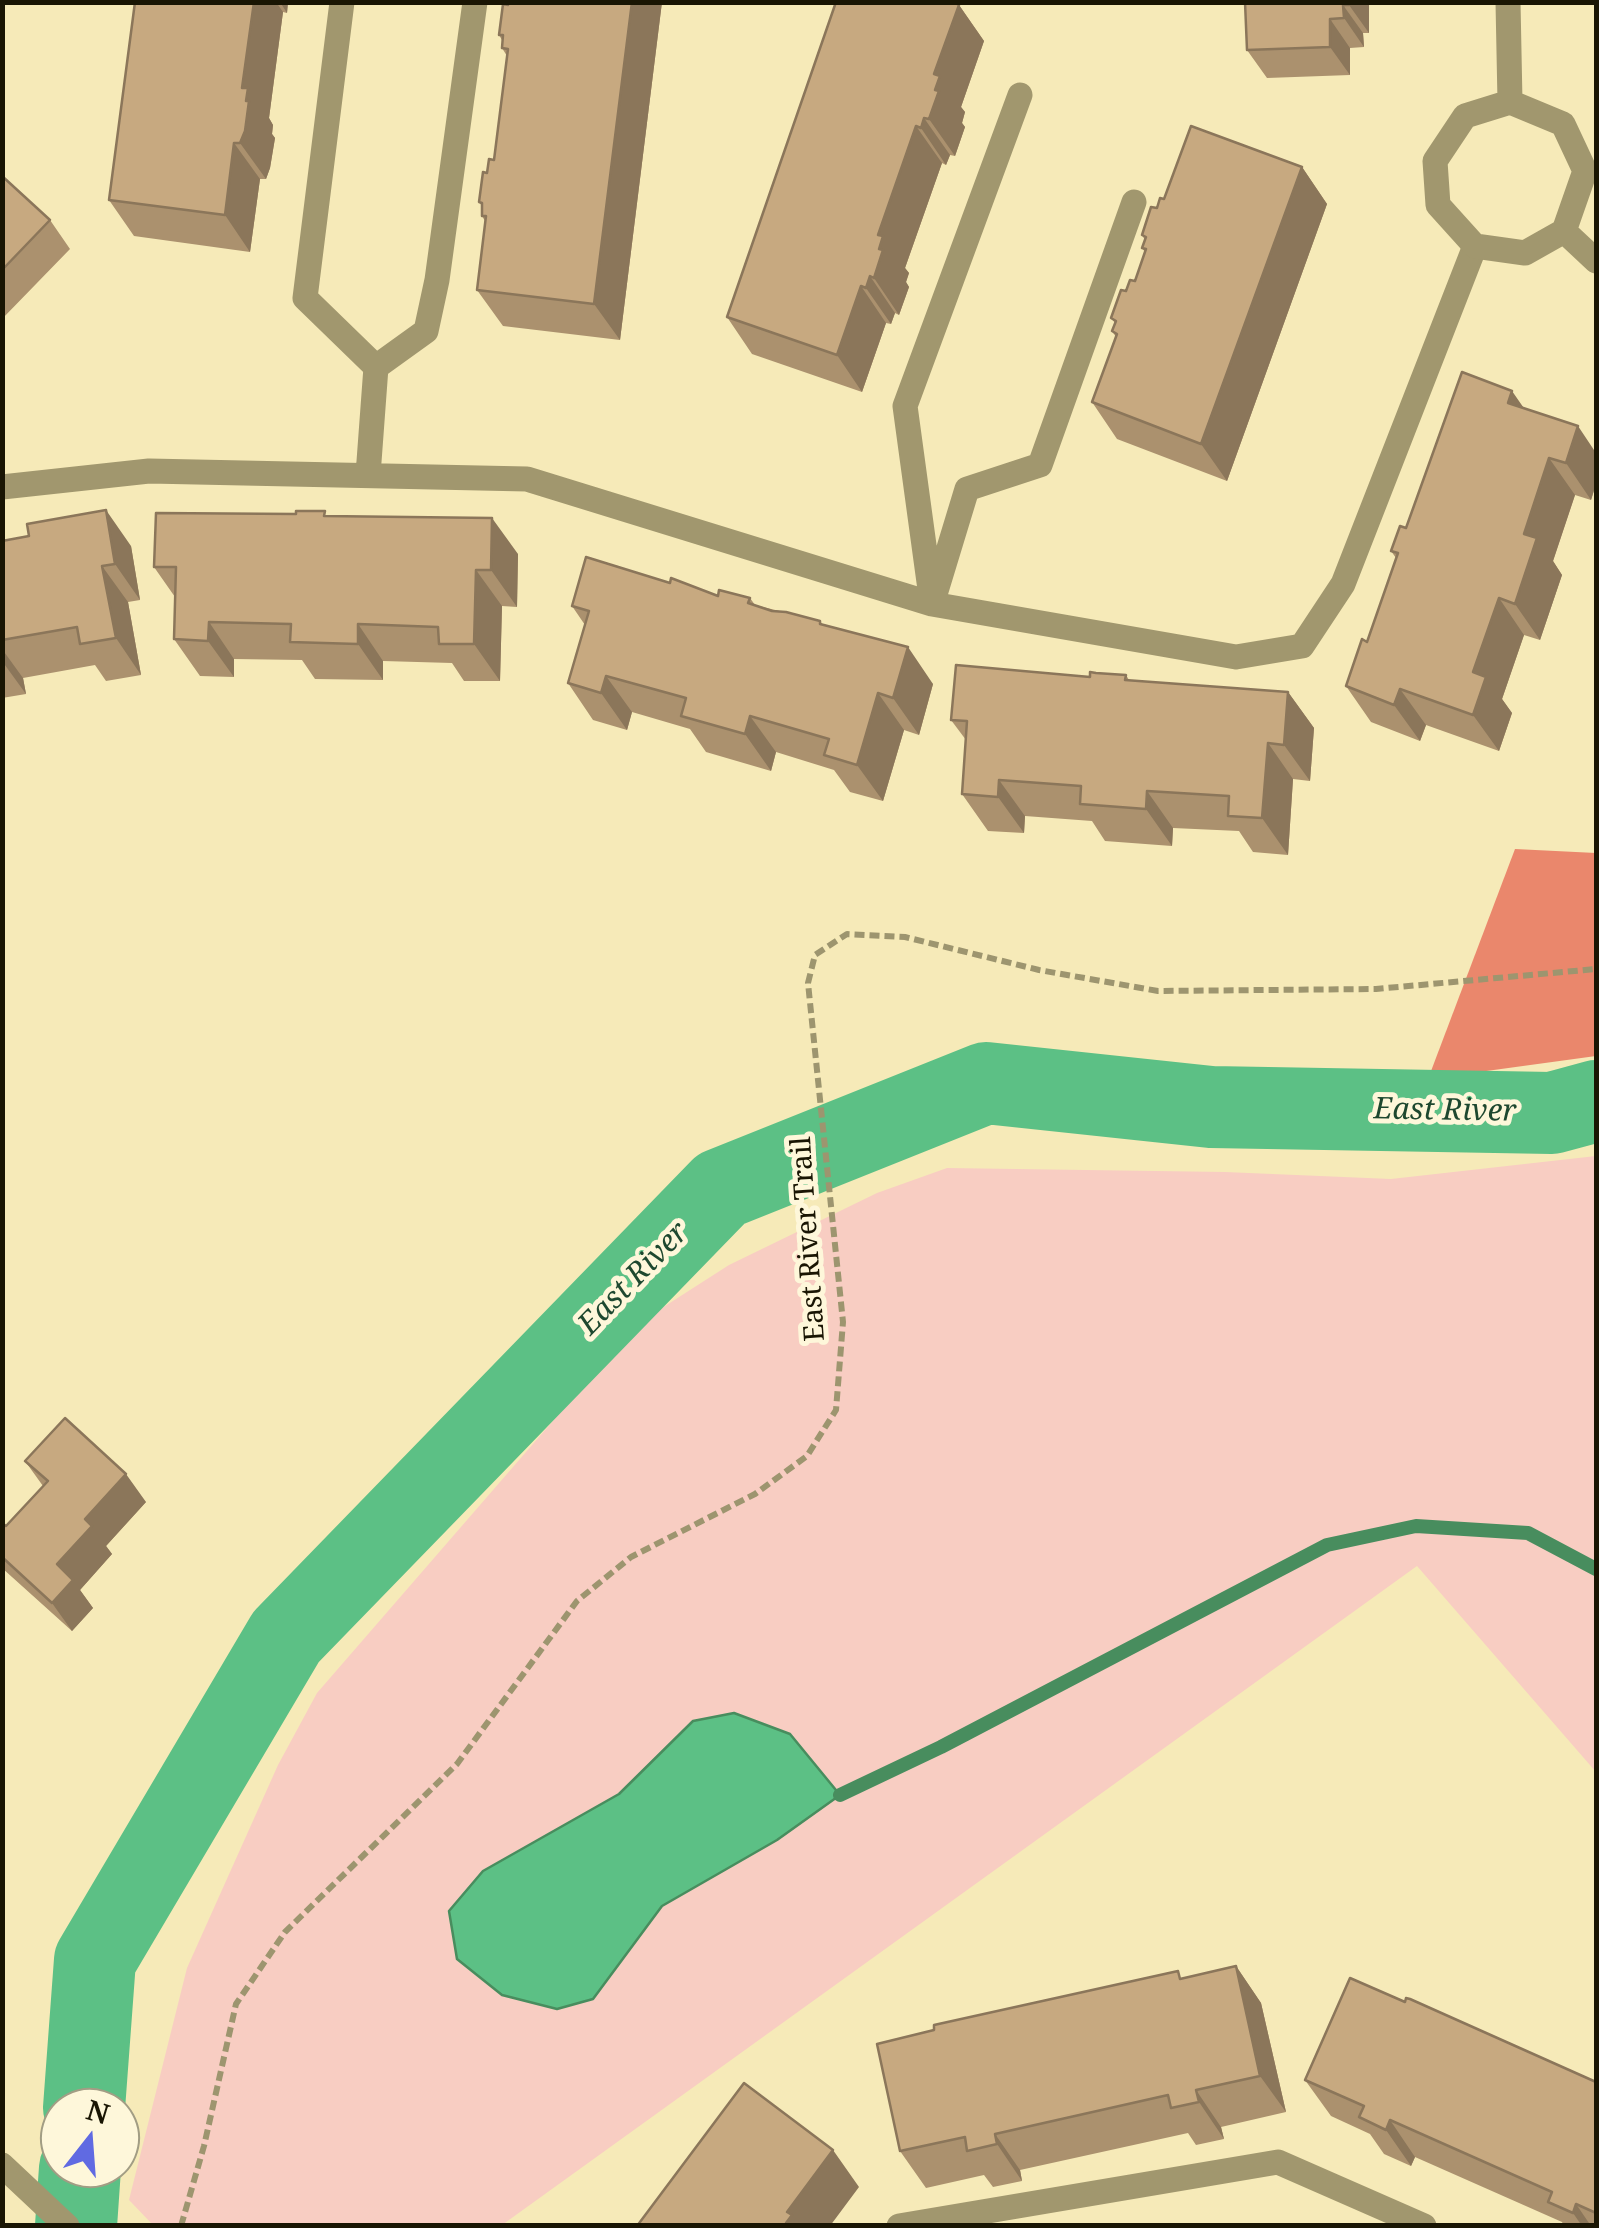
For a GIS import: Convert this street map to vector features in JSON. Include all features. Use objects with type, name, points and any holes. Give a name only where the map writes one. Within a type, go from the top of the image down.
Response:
[{"type":"street","points":[[342,2],[305,298],[376,367]]},
{"type":"street","points":[[376,367],[426,331],[437,280],[475,2]]},
{"type":"street","points":[[1508,2],[1510,102]]},
{"type":"street","points":[[932,604],[905,406],[1020,95]]},
{"type":"street","points":[[1510,102],[1563,124],[1586,172],[1564,231],[1525,252],[1475,246],[1438,205],[1435,161],[1465,116],[1510,102]]},
{"type":"street","points":[[932,604],[967,490],[1040,464],[1134,202]]},
{"type":"street","points":[[1564,231],[1596,260]]},
{"type":"street","points":[[2,486],[149,471],[527,479],[932,604],[1236,657],[1302,646],[1343,584],[1475,246]]},
{"type":"street","points":[[368,475],[376,367]]},
{"type":"street","points":[[899,2226],[1278,2162],[1424,2226]]},
{"type":"street","points":[[2,2166],[67,2226]]},
{"type":"path","name":"East River Trail","points":[[182,2226],[236,2004],[286,1932],[457,1764],[577,1601],[631,1557],[756,1494],[807,1456],[836,1410],[843,1322],[808,982],[815,956],[847,934],[905,937],[1039,970],[1158,991],[1376,989],[1596,969]]},
{"type":"shaded area","points":[[1515,849],[1596,853],[1596,1056],[1428,1079]]},
{"type":"shaded area","points":[[1596,1156],[1596,1772],[1417,1566],[502,2225],[153,2225],[129,2200],[132,2188],[140,2188],[140,2156],[187,1968],[278,1765],[317,1693],[637,1324],[729,1265],[877,1193],[947,1168],[1391,1179]]},
{"type":"shaded area","points":[[734,1713],[790,1734],[840,1795],[777,1840],[662,1906],[593,1999],[557,2009],[502,1995],[457,1959],[449,1911],[483,1871],[619,1794],[693,1721]]},
{"type":"building","points":[[135,2],[254,2],[242,88],[248,88],[249,101],[245,131],[240,143],[234,143],[225,215],[109,200]]},
{"type":"building","points":[[632,2],[594,304],[477,290],[486,216],[482,216],[479,202],[483,172],[487,173],[489,159],[494,160],[508,49],[502,48],[503,35],[499,35],[503,4]]},
{"type":"building","points":[[836,2],[959,5],[934,74],[940,76],[935,90],[939,91],[929,119],[924,118],[921,128],[916,126],[878,235],[883,236],[879,249],[883,250],[874,278],[870,276],[866,288],[861,286],[837,355],[727,317]]},
{"type":"building","points":[[1245,2],[1349,5],[1343,5],[1344,18],[1330,19],[1330,47],[1247,50]]},
{"type":"building","points":[[1191,126],[1302,167],[1201,444],[1092,402],[1117,334],[1112,331],[1116,321],[1111,318],[1121,290],[1126,291],[1130,280],[1135,281],[1146,249],[1142,248],[1146,237],[1142,235],[1151,207],[1157,208],[1160,198],[1164,199]]},
{"type":"building","points":[[2,176],[50,220],[2,270]]},
{"type":"building","points":[[1462,372],[1512,391],[1508,403],[1578,426],[1566,463],[1549,458],[1524,534],[1537,538],[1515,604],[1499,598],[1473,672],[1486,677],[1473,715],[1400,689],[1394,705],[1346,686],[1362,639],[1367,642],[1398,553],[1391,551],[1400,526],[1406,528]]},
{"type":"building","points":[[106,510],[115,564],[102,566],[116,638],[80,644],[77,627],[2,640],[2,541],[29,536],[27,524]]},
{"type":"building","points":[[325,511],[324,516],[492,518],[491,570],[476,570],[474,644],[439,644],[438,627],[358,624],[358,644],[290,642],[291,624],[209,622],[208,641],[174,639],[176,567],[154,567],[156,513]]},
{"type":"building","points":[[586,557],[670,583],[671,578],[718,596],[719,590],[750,598],[748,603],[772,611],[908,647],[893,698],[878,693],[857,765],[824,755],[829,739],[750,716],[745,734],[681,716],[686,698],[606,676],[601,693],[568,683],[589,611],[572,606]]},
{"type":"building","points":[[956,665],[1090,677],[1090,672],[1126,675],[1125,680],[1288,692],[1284,745],[1268,743],[1262,818],[1228,816],[1229,796],[1147,791],[1146,809],[1080,804],[1081,786],[999,780],[998,797],[962,794],[967,721],[951,720]]},
{"type":"building","points":[[65,1418],[126,1474],[85,1519],[92,1526],[57,1564],[73,1580],[52,1603],[2,1557],[2,1523],[6,1526],[48,1481],[25,1461]]},
{"type":"building","points":[[1236,1966],[1260,2076],[1196,2090],[1199,2102],[1171,2108],[1168,2095],[995,2134],[997,2144],[967,2151],[965,2137],[900,2151],[877,2044],[934,2030],[934,2025],[1178,1971],[1180,1979]]},
{"type":"building","points":[[1350,1978],[1405,2002],[1410,1999],[1596,2082],[1596,2213],[1576,2204],[1573,2213],[1548,2202],[1552,2192],[1390,2120],[1386,2130],[1359,2117],[1364,2106],[1305,2080]]},
{"type":"building","points":[[744,2083],[833,2150],[787,2212],[792,2215],[788,2226],[637,2226]]},
{"type":"waterway","name":"East River","points":[[85,2088],[95,1960],[286,1637],[721,1189],[986,1083],[1211,1107],[1552,1113],[1596,1101]]},
{"type":"waterway","points":[[840,1795],[941,1747],[1327,1545],[1416,1526],[1528,1533],[1596,1569]]},
{"type":"waterway","name":"East River","points":[[76,2226],[79,2188]]}]
